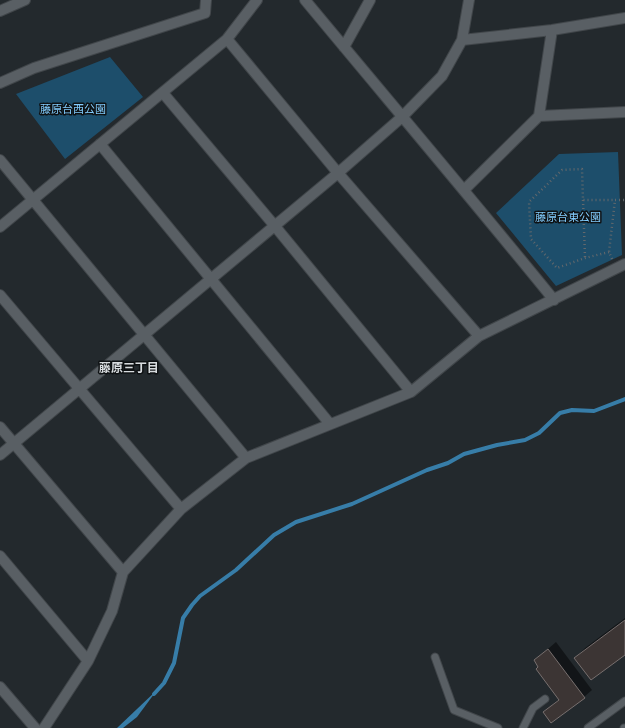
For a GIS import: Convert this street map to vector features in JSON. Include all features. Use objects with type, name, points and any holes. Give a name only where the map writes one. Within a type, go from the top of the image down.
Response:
[{"type":"street","points":[[0,11],[25,0]]},
{"type":"street","points":[[0,83],[34,68],[205,13],[206,0]]},
{"type":"street","points":[[0,227],[163,93],[226,39],[257,0]]},
{"type":"street","points":[[305,0],[402,117],[465,189],[554,300]]},
{"type":"street","points":[[344,47],[370,0]]},
{"type":"street","points":[[0,455],[144,333],[338,173],[402,117],[442,76],[462,40],[469,0]]},
{"type":"street","points":[[462,40],[552,30],[625,18]]},
{"type":"street","points":[[465,189],[539,116],[552,30]]},
{"type":"street","points":[[226,39],[338,173],[479,336]]},
{"type":"street","points":[[163,93],[411,392]]},
{"type":"street","points":[[539,116],[625,112]]},
{"type":"street","points":[[100,144],[330,424]]},
{"type":"street","points":[[0,160],[34,199],[246,458]]},
{"type":"street","points":[[44,728],[88,661],[112,611],[123,572],[181,509],[246,458],[411,392],[479,336],[621,266]]},
{"type":"street","points":[[0,295],[181,509]]},
{"type":"street","points":[[0,427],[123,572]]},
{"type":"street","points":[[0,556],[88,661]]},
{"type":"street","points":[[0,687],[35,728]]},
{"type":"lane","points":[[435,657],[454,710],[498,728]]},
{"type":"lane","points":[[524,728],[533,708],[545,699]]},
{"type":"lane","points":[[588,728],[625,701]]},
{"type":"path","points":[[585,258],[582,170],[562,170],[529,202],[531,239],[557,268],[585,258],[609,252]]},
{"type":"path","points":[[583,200],[625,200]]},
{"type":"path","points":[[615,200],[609,252],[621,266]]},
{"type":"green space","name":"藤原台西公園","points":[[110,57],[143,97],[65,159],[16,94]]},
{"type":"green space","name":"藤原台東公園","points":[[618,152],[622,255],[556,286],[496,213],[559,154]]},
{"type":"shaded area","points":[[157,690],[137,717],[123,728],[117,728]]},
{"type":"building","points":[[625,620],[625,655],[591,680],[574,658]]},
{"type":"building","points":[[548,649],[585,698],[551,723],[543,712],[559,700],[536,669],[538,667],[534,660]]},
{"type":"waterway","points":[[154,694],[164,683],[174,663],[183,618],[192,605],[200,596],[236,570],[274,535],[296,522],[352,504],[427,470],[448,463],[464,454],[497,445],[525,440],[539,433],[560,413],[572,410],[594,411],[625,399]]},
{"type":"district","name":"藤原三丁目","points":[[129,368]]}]
